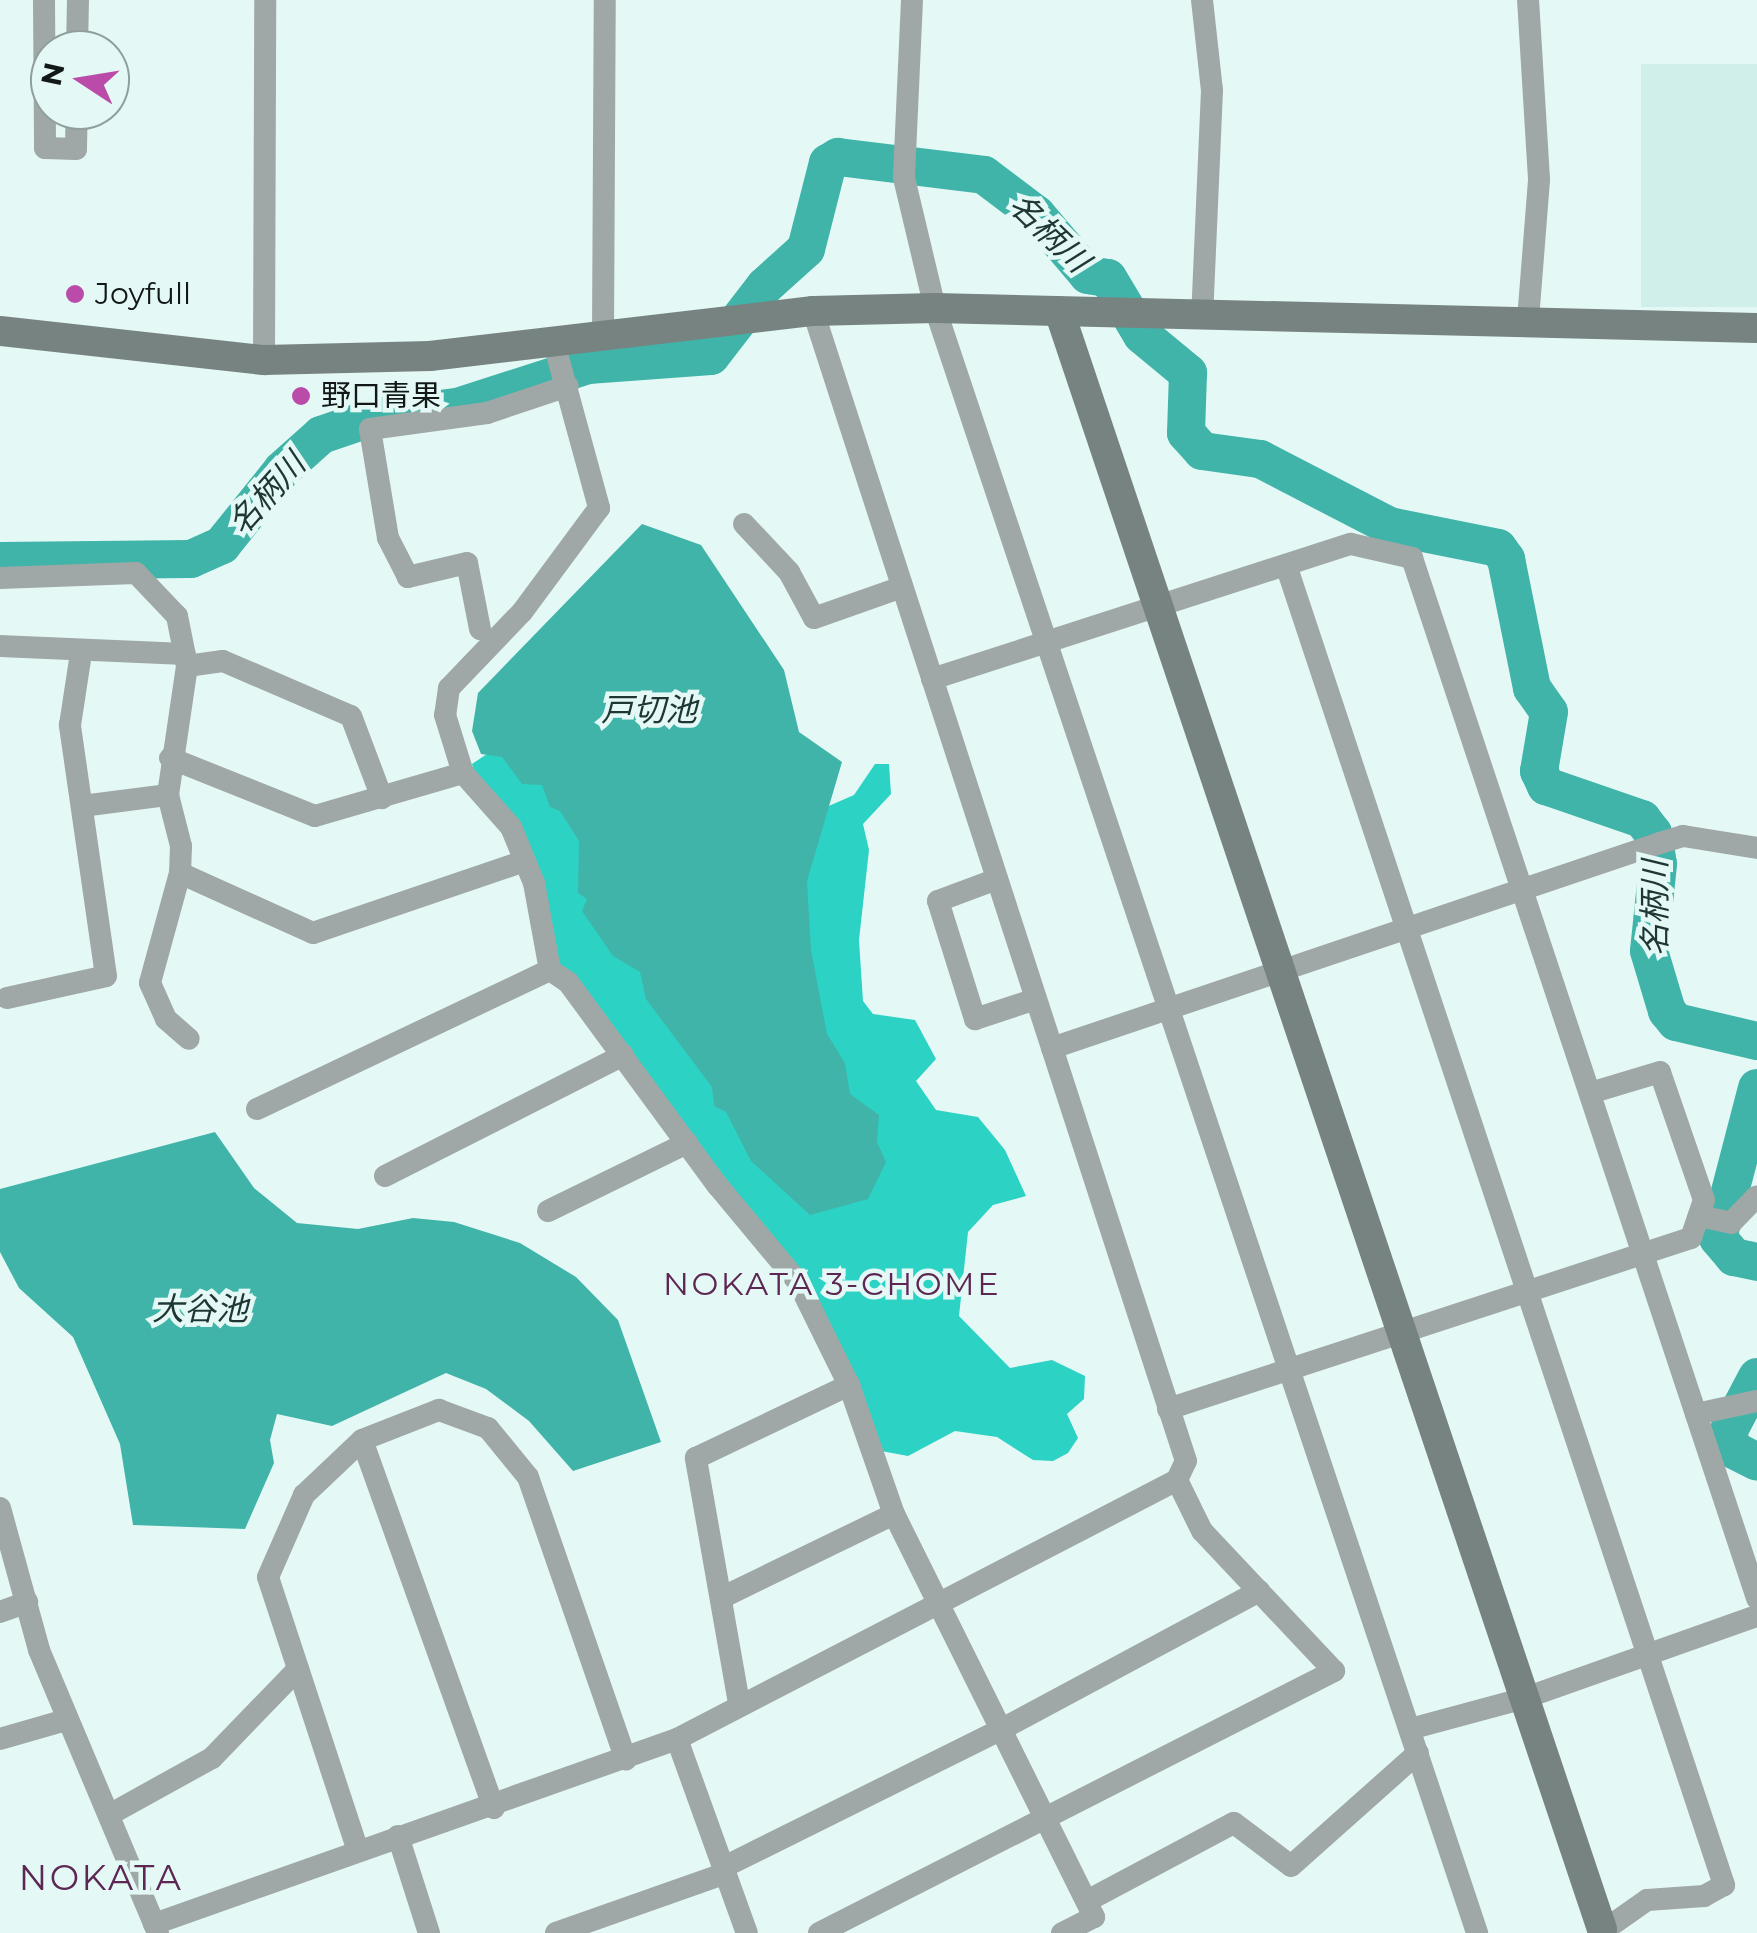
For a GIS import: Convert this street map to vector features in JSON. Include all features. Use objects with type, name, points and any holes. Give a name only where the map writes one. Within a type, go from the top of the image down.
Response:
[{"type":"street","points":[[44,0],[44,30]]},
{"type":"street","points":[[77,30],[78,0]]},
{"type":"street","points":[[264,360],[265,0]]},
{"type":"street","points":[[602,336],[605,0]]},
{"type":"street","points":[[912,0],[905,166],[935,308],[1477,1933]]},
{"type":"street","points":[[1192,315],[1212,90],[1202,0]]},
{"type":"street","points":[[1528,0],[1538,179],[1528,320]]},
{"type":"street","points":[[44,130],[44,148],[76,148],[76,130]]},
{"type":"street","points":[[480,629],[466,563],[408,577],[388,538],[370,429],[487,412],[602,336],[813,311],[935,308],[1757,328]]},
{"type":"street","points":[[0,1508],[66,1720],[156,1928],[358,1850],[494,1808],[677,1739],[740,1704],[938,1609],[1177,1480],[1186,1461],[813,311]]},
{"type":"street","points":[[1059,311],[1162,608],[1601,1931],[1647,1900],[1704,1896],[1724,1885],[1286,565]]},
{"type":"street","points":[[0,331],[264,360],[430,356],[561,365]]},
{"type":"street","points":[[561,365],[599,508],[522,612],[449,688],[445,715],[463,774],[511,826],[522,862],[534,884],[550,970],[568,982],[687,1143],[798,1282],[849,1386],[894,1514],[938,1609],[1094,1917],[1062,1933]]},
{"type":"street","points":[[744,524],[789,572],[814,618],[902,586]]},
{"type":"street","points":[[932,679],[1351,544],[1412,558],[1757,1598]]},
{"type":"street","points":[[0,578],[136,573],[177,616],[186,660],[168,794],[182,846],[180,873],[150,983],[166,1020],[190,1040]]},
{"type":"street","points":[[0,646],[222,661],[351,716],[382,798]]},
{"type":"street","points":[[8,998],[106,976],[70,725],[81,652]]},
{"type":"street","points":[[170,758],[315,816],[463,774]]},
{"type":"street","points":[[82,806],[168,794]]},
{"type":"street","points":[[1052,1048],[1169,1005],[1683,836],[1757,848]]},
{"type":"street","points":[[180,873],[313,933],[522,862]]},
{"type":"street","points":[[997,880],[938,901],[975,1019],[1036,999]]},
{"type":"street","points":[[256,1109],[550,970]]},
{"type":"street","points":[[385,1176],[623,1054]]},
{"type":"street","points":[[1168,1409],[1691,1238],[1704,1200],[1660,1072],[1590,1093]]},
{"type":"street","points":[[548,1211],[687,1143]]},
{"type":"street","points":[[1698,1216],[1732,1223],[1757,1196]]},
{"type":"street","points":[[740,1704],[696,1458],[849,1386]]},
{"type":"street","points":[[1696,1414],[1746,1403]]},
{"type":"street","points":[[358,1850],[268,1577],[304,1495],[362,1440],[439,1410],[488,1428],[528,1478],[626,1760]]},
{"type":"street","points":[[362,1440],[494,1808]]},
{"type":"street","points":[[818,1933],[1047,1822],[1334,1672],[1202,1531],[1177,1480]]},
{"type":"street","points":[[721,1598],[894,1514]]},
{"type":"street","points":[[556,1933],[725,1870],[1002,1729],[1259,1591]]},
{"type":"street","points":[[0,1612],[27,1602]]},
{"type":"street","points":[[1410,1729],[1525,1698],[1646,1651],[1757,1616]]},
{"type":"street","points":[[109,1815],[212,1758],[298,1669]]},
{"type":"street","points":[[0,1739],[66,1720]]},
{"type":"street","points":[[677,1739],[747,1933]]},
{"type":"street","points":[[1087,1901],[1234,1823],[1291,1866],[1418,1752]]},
{"type":"street","points":[[398,1836],[429,1933]]},
{"type":"shaded area","points":[[1641,64],[1757,64],[1757,307],[1641,307]]},
{"type":"shaded area","points":[[496,748],[536,773],[844,1096],[821,1035],[811,984],[804,888],[824,808],[854,795],[875,764],[889,764],[891,794],[863,824],[869,850],[859,940],[863,1001],[873,1014],[915,1020],[936,1059],[916,1081],[936,1110],[978,1117],[1005,1150],[1026,1196],[993,1205],[968,1232],[959,1316],[1010,1368],[1052,1360],[1085,1376],[1084,1399],[1067,1414],[1078,1438],[1068,1453],[1053,1461],[1033,1460],[997,1437],[955,1431],[908,1456],[881,1451],[802,1276],[557,964],[543,889],[475,777],[472,764]]},
{"type":"water","name":"戸切池","points":[[642,524],[701,545],[784,670],[799,732],[842,762],[807,881],[811,950],[827,1034],[845,1063],[850,1094],[879,1115],[877,1142],[886,1162],[868,1199],[810,1215],[751,1161],[726,1112],[714,1106],[712,1087],[646,999],[640,972],[613,956],[582,911],[587,899],[578,893],[579,841],[560,811],[550,807],[542,785],[522,784],[502,757],[481,754],[472,731],[478,693]]},
{"type":"water","name":"大谷池","points":[[215,1132],[254,1188],[297,1223],[358,1229],[413,1218],[454,1222],[520,1243],[576,1277],[618,1320],[661,1442],[573,1471],[529,1421],[486,1389],[446,1373],[332,1426],[277,1414],[270,1440],[274,1463],[245,1529],[133,1525],[120,1444],[73,1337],[19,1288],[0,1252],[0,1189]]},
{"type":"waterway","name":"名柄川","points":[[0,561],[191,559],[222,545],[282,470],[321,435],[374,417],[457,407],[588,365],[711,356],[765,286],[806,249],[828,163],[838,157],[984,175],[1037,215],[1088,275],[1108,278],[1142,335],[1188,373],[1186,433],[1202,451],[1260,459],[1389,526],[1498,548],[1506,559],[1532,688],[1549,712],[1539,771],[1546,786],[1642,819],[1653,833],[1658,864],[1649,951],[1667,1011],[1676,1022],[1757,1041]]},
{"type":"waterway","name":"名柄川","points":[[1757,1088],[1718,1238],[1734,1257],[1757,1262]]},
{"type":"waterway","name":"名柄川","points":[[1757,1377],[1729,1430],[1730,1448],[1757,1462]]},
{"type":"place","name":"Joyfull","points":[[75,294]]},
{"type":"place","name":"野口青果","points":[[301,396]]},
{"type":"district","name":"NOKATA 3-CHOME","points":[[832,1284]]},
{"type":"district","name":"NOKATA","points":[[101,1878]]}]
